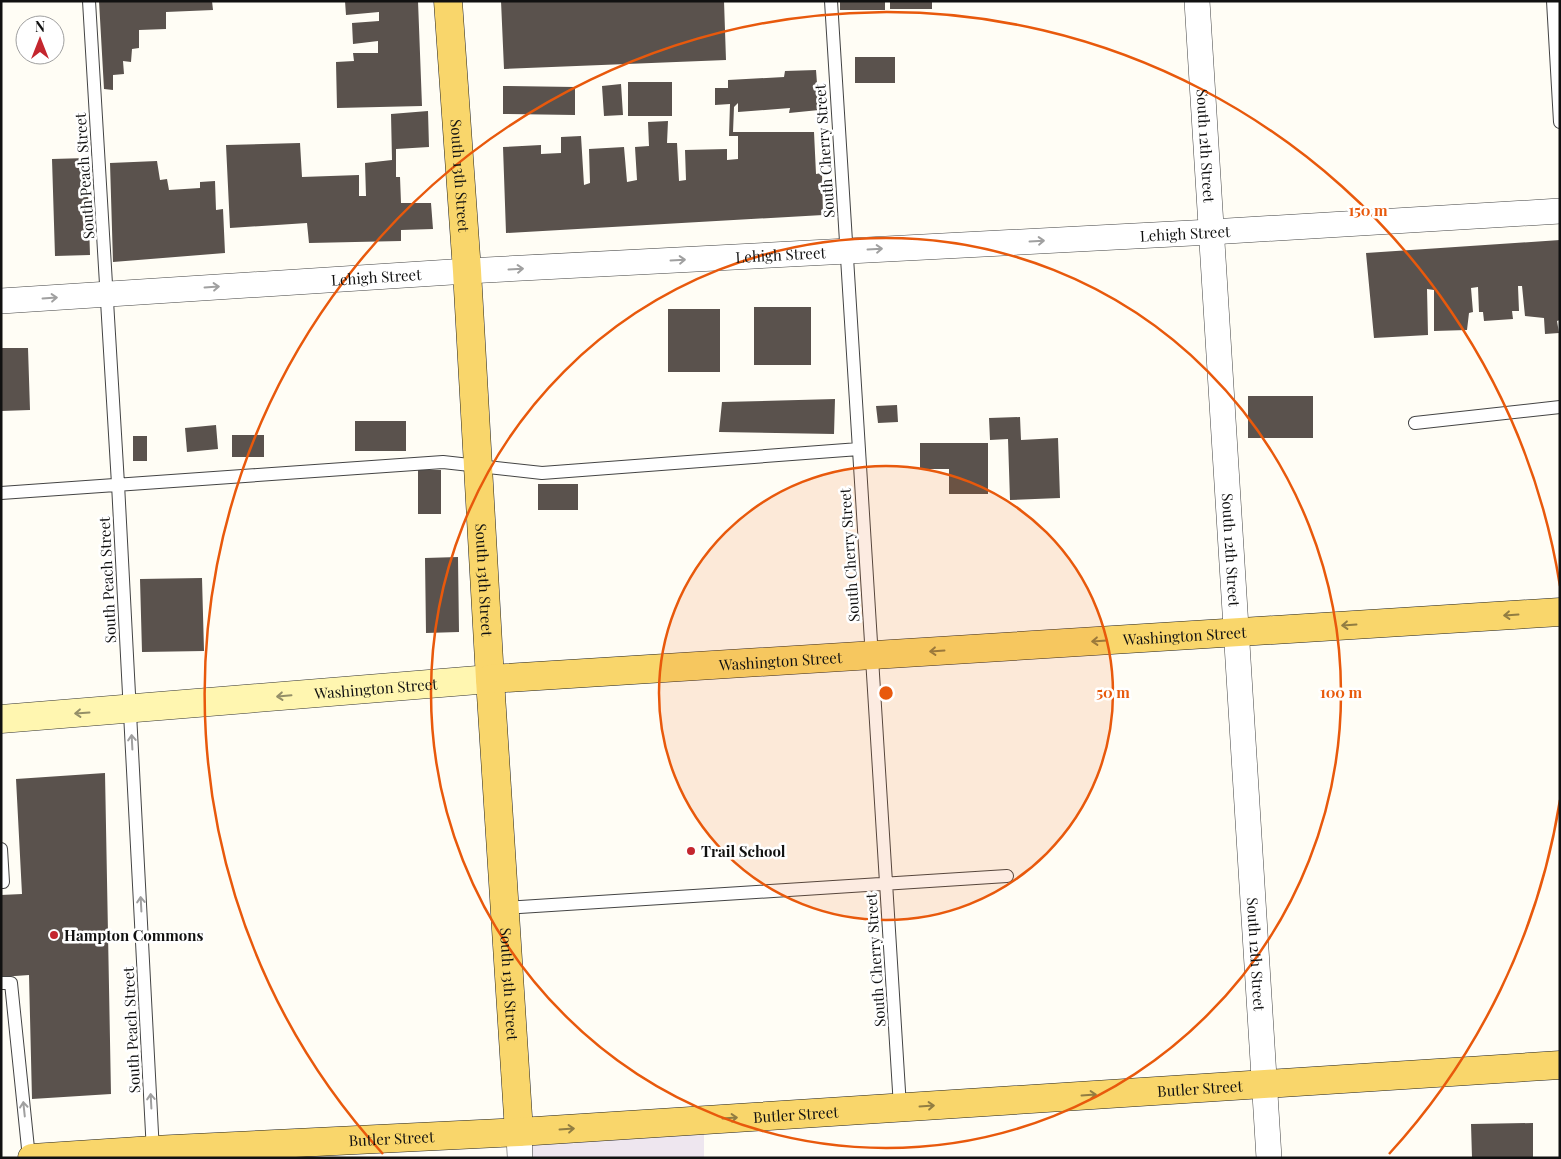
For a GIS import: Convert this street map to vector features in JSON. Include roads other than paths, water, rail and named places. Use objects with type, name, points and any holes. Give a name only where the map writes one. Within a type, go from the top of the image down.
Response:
[{"type":"main road","name":"South 13th Street","points":[[448,1],[467,271],[519,1145]]},
{"type":"main road","name":"Washington Street","points":[[490,679],[1560,612]]},
{"type":"main road","name":"Butler Street","points":[[30,1158],[519,1145],[900,1108],[1560,1065]]},
{"type":"street","name":"South 12th Street","points":[[1197,1],[1269,1158]]},
{"type":"street","name":"Lehigh Street","points":[[1,301],[467,271],[1211,232],[1560,211]]},
{"type":"street","name":"Washington Street","points":[[1,719],[490,679]]},
{"type":"lane","name":"South Peach Street","points":[[89,1],[108,294],[154,1154]]},
{"type":"lane","name":"South Cherry Street","points":[[831,1],[900,1108]]},
{"type":"lane","points":[[1553,1],[1560,122]]},
{"type":"lane","points":[[1414,423],[1560,406]]},
{"type":"lane","points":[[1,492],[443,462],[542,473],[859,449]]},
{"type":"lane","points":[[1,849],[3,882],[1,882]]},
{"type":"lane","points":[[505,908],[1007,876]]},
{"type":"lane","points":[[1,983],[11,983],[30,1158]]},
{"type":"place","name":"Trail School","points":[[691,851]]},
{"type":"place","name":"Hampton Commons","points":[[54,935]]}]
